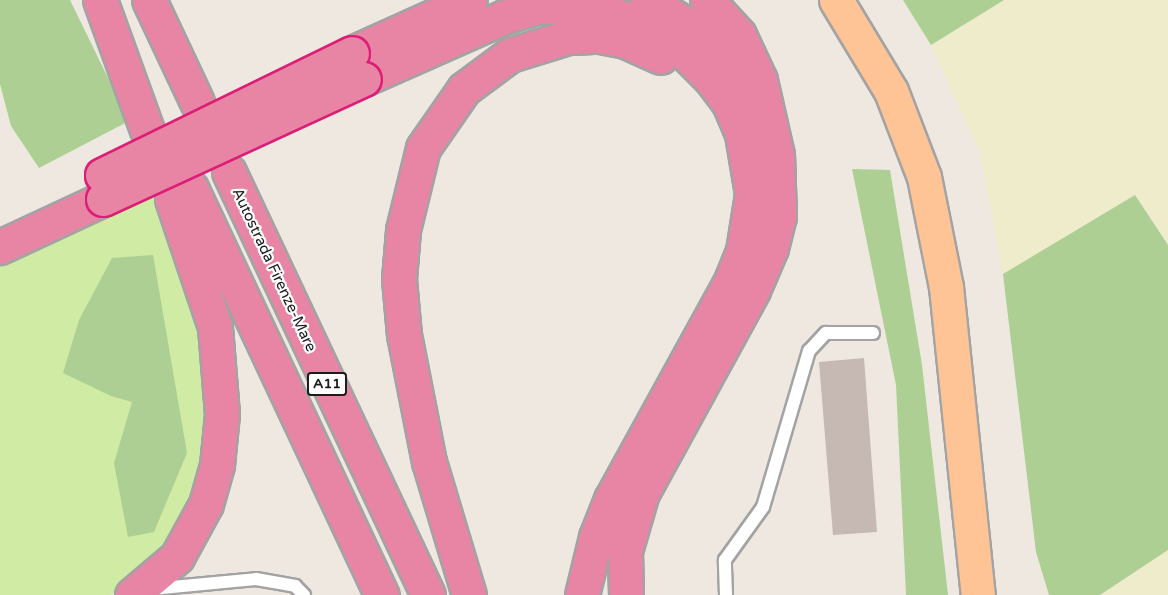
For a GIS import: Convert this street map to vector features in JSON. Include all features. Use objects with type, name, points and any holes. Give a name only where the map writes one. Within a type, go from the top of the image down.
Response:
[{"type":"highway","points":[[102,0],[154,127]]},
{"type":"highway","points":[[149,0],[197,102]]},
{"type":"highway","points":[[0,247],[99,188],[358,66],[470,0]]},
{"type":"highway","points":[[647,0],[703,35],[742,77],[768,118]]},
{"type":"highway","points":[[626,595],[625,551],[642,493],[753,290],[771,248],[781,187],[768,118],[753,58],[722,14],[707,0]]},
{"type":"highway","points":[[358,66],[536,7],[590,6],[649,27],[678,46],[711,79],[729,103],[750,166],[752,194],[743,251],[731,281],[611,499],[596,537],[582,595]]},
{"type":"highway","points":[[468,595],[429,462],[404,335],[399,279],[403,230],[423,148],[449,107],[490,67],[510,55],[568,37],[600,36],[653,52],[729,103]]},
{"type":"highway","name":"Autostrada Firenze-Mare","points":[[229,172],[428,595]]},
{"type":"highway","points":[[0,223],[99,188]]},
{"type":"highway","name":"A11","points":[[136,592],[177,556],[194,531],[217,465],[222,414],[215,327],[182,193],[382,595]]},
{"type":"main road","points":[[836,0],[891,91],[924,177],[945,287],[978,595]]},
{"type":"lane","points":[[726,595],[725,560],[763,507],[809,351],[826,333],[873,333]]},
{"type":"lane","points":[[136,592],[256,579],[295,586],[304,595]]},
{"type":"shaded area","points":[[1004,0],[1168,0],[1168,245],[1135,195],[1003,274],[980,152],[931,45]]},
{"type":"shaded area","points":[[1168,550],[1168,595],[1100,595]]},
{"type":"green space","points":[[0,0],[70,0],[129,121],[39,168],[11,126],[0,84]]},
{"type":"green space","points":[[903,0],[1004,0],[931,45]]},
{"type":"green space","points":[[852,169],[890,170],[922,365],[948,595],[906,595],[896,385]]},
{"type":"green space","points":[[156,192],[200,312],[210,435],[187,521],[132,583],[111,595],[0,595],[0,261]]},
{"type":"green space","points":[[1135,195],[1168,245],[1168,550],[1100,595],[1049,595],[1036,552],[1003,274]]},
{"type":"green space","points":[[153,255],[187,453],[154,532],[128,537],[114,463],[132,402],[111,396],[63,373],[79,320],[112,258]]},
{"type":"building","points":[[864,358],[877,532],[833,535],[819,362]]}]
